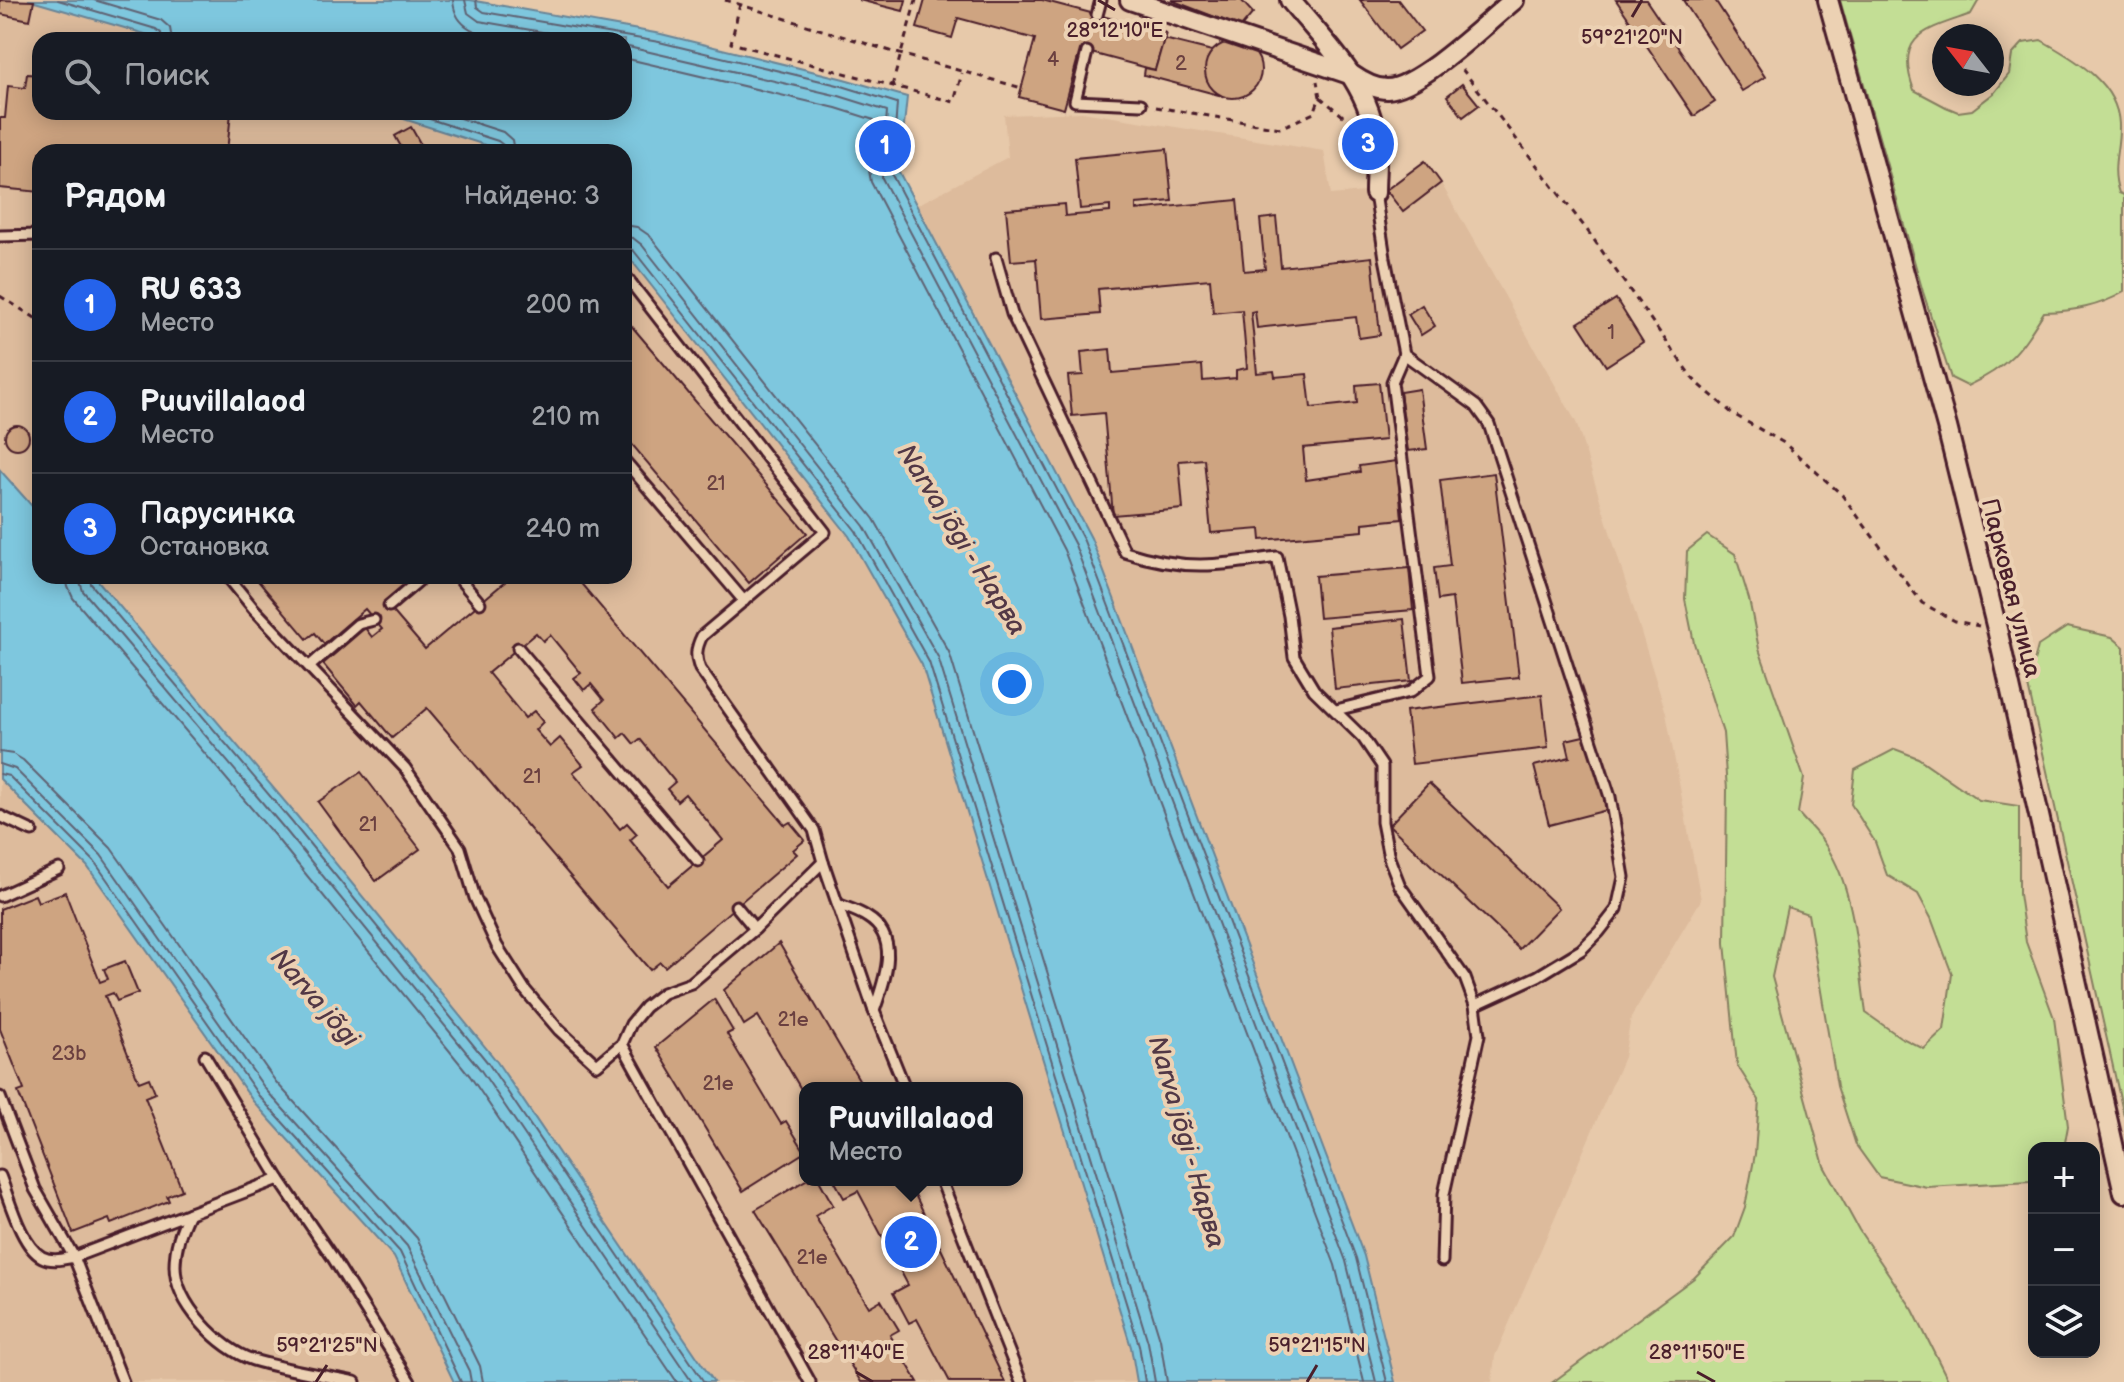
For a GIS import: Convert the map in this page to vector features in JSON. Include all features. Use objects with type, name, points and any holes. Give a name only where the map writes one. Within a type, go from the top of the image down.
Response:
[{"type":"street","points":[[1130,0],[1352,75],[1383,89],[1403,87],[1450,54],[1514,0]]},
{"type":"street","points":[[1290,0],[1352,75],[1371,118],[1376,143],[1375,193]]},
{"type":"street","name":"Парковая улица","points":[[1828,0],[1947,427],[1997,629],[2124,1193]]},
{"type":"lane","points":[[1097,15],[1101,0]]},
{"type":"lane","points":[[1087,52],[1075,101],[1141,104]]},
{"type":"lane","points":[[1336,710],[1410,692],[1430,676],[1392,382],[1404,354],[1375,193]]},
{"type":"lane","points":[[0,236],[32,235]]},
{"type":"lane","points":[[996,258],[1012,314],[1125,552],[1154,562],[1188,567],[1277,557],[1294,657],[1314,690],[1363,738],[1382,766],[1382,822],[1389,858],[1400,886],[1465,978],[1475,1005],[1479,1035],[1444,1194],[1442,1261]]},
{"type":"lane","points":[[632,284],[825,532],[702,636],[696,658],[700,669],[814,830],[874,1011],[903,1082]]},
{"type":"lane","points":[[1404,354],[1476,406],[1489,424],[1610,797],[1624,877],[1617,909],[1581,950],[1538,976],[1475,1005]]},
{"type":"lane","points":[[632,469],[744,601]]},
{"type":"lane","points":[[234,584],[405,768],[460,848],[475,898],[497,946],[525,990],[559,1030],[597,1065],[622,1044],[631,1024],[645,1007],[663,993],[691,983],[755,929],[823,862]]},
{"type":"lane","points":[[389,606],[415,584]]},
{"type":"lane","points":[[464,584],[480,603]]},
{"type":"lane","points":[[310,666],[358,624],[374,620]]},
{"type":"lane","points":[[518,648],[698,861]]},
{"type":"lane","points":[[0,816],[32,831]]},
{"type":"lane","points":[[0,896],[59,869]]},
{"type":"lane","points":[[837,904],[869,918],[882,931],[889,953],[887,972],[874,1011]]},
{"type":"lane","points":[[736,906],[755,929]]},
{"type":"lane","points":[[622,1044],[810,1382]]},
{"type":"lane","points":[[205,1056],[279,1179],[333,1258],[410,1382]]},
{"type":"lane","points":[[0,1097],[35,1189],[74,1257],[123,1382]]},
{"type":"lane","points":[[0,1176],[27,1243],[41,1257],[57,1261],[279,1179]]},
{"type":"lane","points":[[943,1186],[1021,1382]]},
{"type":"lane","points":[[189,1213],[178,1239],[175,1267],[178,1284],[185,1300],[211,1333],[252,1359],[355,1382]]},
{"type":"path","points":[[725,0],[1022,88]]},
{"type":"path","points":[[892,86],[916,0]]},
{"type":"path","points":[[740,4],[731,43],[954,102],[962,72]]},
{"type":"path","points":[[1450,54],[1587,230],[1693,379],[1733,414],[1784,443],[1842,495],[1922,603],[1955,621],[1997,629]]},
{"type":"path","points":[[1141,104],[1280,128],[1314,113],[1320,97],[1316,78],[1307,60]]},
{"type":"path","points":[[1320,97],[1376,143]]},
{"type":"path","points":[[0,296],[32,316]]},
{"type":"shaded area","points":[[0,0],[34,1],[139,32],[32,32],[32,120],[407,120],[482,144],[32,144],[32,506],[0,470]]},
{"type":"shaded area","points":[[1082,112],[1324,151],[1331,195],[1386,190],[1425,161],[1441,183],[1576,422],[1666,713],[1701,900],[1631,1017],[1624,1057],[1495,1356],[1492,1382],[1395,1382],[1364,1256],[1091,538],[917,205],[1008,157],[1004,115]]},
{"type":"shaded area","points":[[632,261],[849,536],[922,665],[1131,1347],[1137,1382],[714,1382],[495,1058],[297,816],[101,584],[632,584]]},
{"type":"shaded area","points":[[0,779],[87,866],[253,1101],[394,1257],[454,1382],[0,1382]]},
{"type":"green space","points":[[1840,0],[1979,0],[1971,14],[1932,24],[1932,28],[1912,45],[1908,57],[1914,90],[1958,112],[1972,110],[1990,96],[2004,96],[2004,80],[2009,74],[2012,55],[2023,43],[2041,40],[2092,73],[2111,96],[2116,109],[2119,133],[2115,174],[2119,193],[2124,195],[2124,292],[2086,307],[2044,312],[2013,356],[1967,386],[1951,378],[1923,292]]},
{"type":"green space","points":[[1707,535],[1735,554],[1749,599],[1759,649],[1804,778],[1798,813],[1823,842],[1836,864],[1850,904],[1866,1013],[1900,1037],[1924,1049],[1944,1030],[1952,974],[1931,918],[1918,894],[1887,875],[1875,842],[1851,804],[1855,770],[1895,749],[1918,758],[1979,800],[2019,806],[2019,894],[2026,942],[2054,1018],[2068,1126],[2065,1142],[2028,1142],[2028,1181],[1927,1187],[1879,1177],[1856,1145],[1837,1086],[1808,914],[1787,907],[1772,977],[1824,1166],[1859,1230],[1913,1310],[1949,1382],[1553,1382],[1694,1278],[1734,1237],[1745,1207],[1755,1154],[1759,1100],[1737,1065],[1725,943],[1727,790],[1723,733],[1694,643],[1685,599],[1687,551]]},
{"type":"green space","points":[[2067,627],[2112,637],[2124,647],[2124,1116],[2028,686],[2038,646]]},
{"type":"water","name":"Narva jõgi - Нарва","points":[[28,0],[470,0],[661,34],[907,97],[899,172],[1091,538],[1364,1256],[1395,1382],[1137,1382],[1131,1347],[922,665],[849,536],[632,261],[632,144],[482,144],[407,120],[632,120],[632,32],[138,32]]},
{"type":"water","name":"Narva jõgi","points":[[0,470],[32,506],[32,584],[101,584],[297,816],[495,1059],[714,1382],[454,1382],[394,1257],[253,1101],[87,866],[0,779]]},
{"type":"building","points":[[0,0],[34,1],[30,20],[0,14]]},
{"type":"building","points":[[859,0],[906,0],[903,11]]},
{"type":"building","points":[[925,0],[1042,0],[1166,33],[1155,70],[1080,50],[1064,109],[1019,97],[1035,39],[958,18],[952,38],[917,28]]},
{"type":"building","points":[[1171,0],[1241,0],[1253,13],[1241,27]]},
{"type":"building","points":[[1360,0],[1398,0],[1422,31],[1397,49]]},
{"type":"building","points":[[1616,0],[1646,0],[1715,102],[1694,116]]},
{"type":"building","points":[[1683,0],[1715,0],[1765,77],[1742,91]]},
{"type":"building","points":[[1164,39],[1212,51],[1205,70],[1212,88],[1219,95],[1144,75],[1145,68],[1155,70]]},
{"type":"building","points":[[1233,42],[1253,50],[1261,70],[1253,90],[1233,98],[1213,90],[1205,70],[1213,50]]},
{"type":"building","points":[[27,74],[32,74],[32,120],[230,120],[228,144],[32,144],[32,191],[0,188],[0,118],[5,118],[8,86],[25,88]]},
{"type":"building","points":[[1462,84],[1479,105],[1463,117],[1447,96]]},
{"type":"building","points":[[411,127],[421,144],[400,144],[395,136]]},
{"type":"building","points":[[1167,149],[1172,201],[1136,204],[1136,210],[1237,200],[1244,271],[1265,269],[1260,219],[1276,217],[1281,267],[1372,257],[1380,335],[1359,338],[1356,317],[1257,328],[1255,311],[1251,312],[1257,373],[1274,371],[1275,377],[1307,374],[1311,408],[1357,403],[1356,385],[1379,383],[1385,440],[1303,448],[1306,480],[1360,472],[1359,466],[1397,461],[1402,519],[1363,523],[1363,531],[1261,540],[1260,529],[1211,533],[1204,459],[1179,461],[1183,509],[1113,515],[1104,413],[1072,416],[1068,376],[1083,375],[1081,352],[1110,349],[1112,373],[1202,365],[1203,381],[1236,378],[1236,370],[1247,368],[1242,310],[1213,313],[1210,279],[1098,289],[1100,314],[1041,319],[1036,259],[1011,261],[1006,209],[1064,204],[1065,216],[1110,212],[1110,206],[1080,209],[1075,158]]},
{"type":"building","points":[[1425,161],[1441,183],[1403,212],[1386,190]]},
{"type":"building","points":[[1616,299],[1643,342],[1606,366],[1578,323]]},
{"type":"building","points":[[1422,305],[1435,326],[1421,335],[1408,314]]},
{"type":"building","points":[[632,326],[807,533],[749,583],[632,444]]},
{"type":"building","points":[[1419,389],[1427,449],[1408,451],[1400,392]]},
{"type":"building","points":[[17,425],[26,428],[29,437],[26,446],[17,449],[8,446],[5,437],[8,428]]},
{"type":"building","points":[[1494,473],[1519,677],[1462,683],[1452,598],[1438,600],[1434,568],[1450,566],[1440,480]]},
{"type":"building","points":[[1409,568],[1413,610],[1319,618],[1315,576]]},
{"type":"building","points":[[261,584],[404,584],[384,601],[425,649],[502,584],[581,584],[785,825],[790,822],[805,840],[793,850],[797,854],[665,967],[660,962],[650,970],[427,708],[392,738],[361,701],[357,705],[323,664],[365,628],[372,637],[382,629],[365,609],[324,644],[315,633],[307,639]],"holes":[[[536,633],[543,641],[550,635],[581,673],[574,678],[584,690],[591,684],[604,700],[595,708],[619,738],[625,733],[634,744],[640,739],[675,782],[667,789],[677,801],[685,794],[723,840],[668,886],[630,840],[637,834],[627,823],[620,829],[573,772],[583,765],[560,738],[550,747],[535,730],[543,722],[534,711],[525,718],[488,673]]]},
{"type":"building","points":[[1404,619],[1411,681],[1335,689],[1329,627]]},
{"type":"building","points":[[1542,695],[1548,748],[1412,764],[1406,711]]},
{"type":"building","points":[[1588,735],[1607,810],[1549,825],[1534,766],[1570,757],[1566,740]]},
{"type":"building","points":[[361,772],[420,849],[376,881],[318,802]]},
{"type":"building","points":[[1429,783],[1559,908],[1519,949],[1389,825]]},
{"type":"building","points":[[65,892],[100,982],[108,979],[104,969],[125,961],[138,993],[117,1001],[113,993],[105,996],[139,1082],[149,1078],[155,1093],[145,1097],[182,1190],[167,1196],[169,1201],[111,1224],[109,1219],[73,1233],[18,1092],[24,1090],[0,1029],[0,909],[35,895],[38,902]]},
{"type":"building","points":[[779,943],[860,1082],[799,1082],[799,1086],[758,1016],[744,1025],[724,990]]},
{"type":"building","points":[[714,999],[733,1031],[727,1034],[781,1124],[786,1121],[799,1142],[799,1156],[743,1191],[656,1047]]},
{"type":"building","points":[[799,1184],[822,1186],[833,1205],[815,1216],[869,1307],[881,1300],[899,1330],[890,1335],[918,1382],[861,1382],[755,1210]]},
{"type":"building","points":[[837,1186],[911,1186],[1005,1382],[950,1382],[917,1319],[909,1323],[893,1293],[908,1285],[858,1191],[844,1198]]},
{"type":"place","name":"Парусинка","points":[[1368,144]]},
{"type":"place","name":"RU 633","points":[[885,146]]},
{"type":"place","name":"Puuvillalaod","points":[[911,1242]]}]
